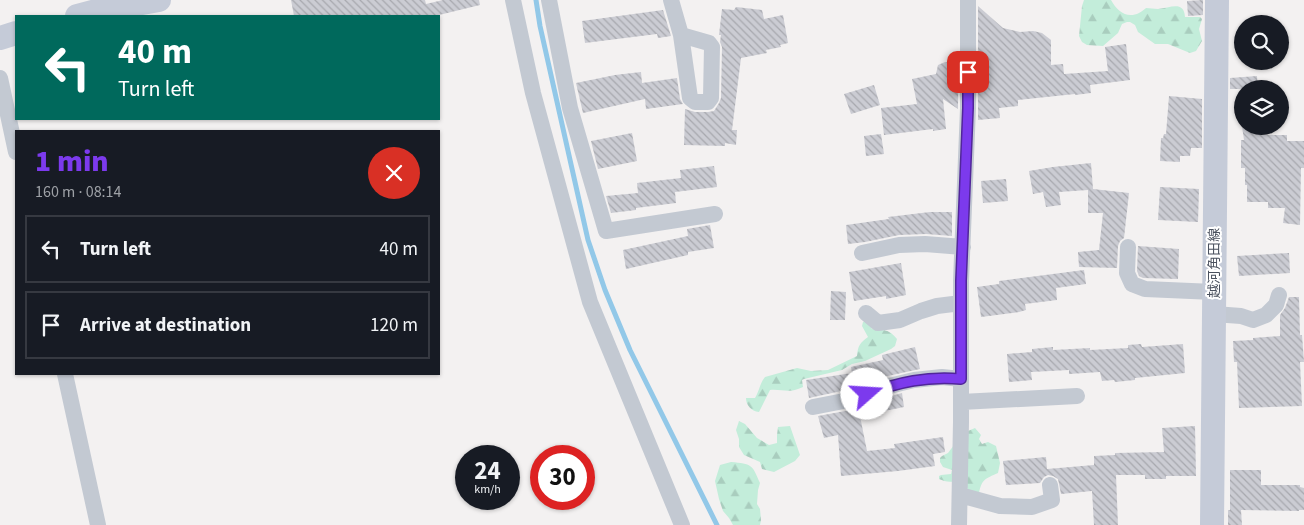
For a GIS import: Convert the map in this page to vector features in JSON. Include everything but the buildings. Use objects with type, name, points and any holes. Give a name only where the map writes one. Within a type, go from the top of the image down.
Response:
[{"type":"main road","points":[[82,10],[159,0]]},
{"type":"main road","name":"越河角田線","points":[[1212,525],[1217,0]]},
{"type":"main road","points":[[0,38],[15,33]]},
{"type":"street","points":[[513,0],[533,93],[590,302],[682,525]]},
{"type":"street","points":[[549,0],[570,108],[606,231],[715,214]]},
{"type":"street","points":[[671,0],[681,35]]},
{"type":"street","points":[[959,525],[961,303],[968,108],[968,0]]},
{"type":"street","points":[[0,78],[15,147]]},
{"type":"street","points":[[862,252],[899,245],[925,244],[963,247]]},
{"type":"street","points":[[1128,247],[1128,273],[1132,284],[1145,289],[1214,303],[1253,320],[1266,315],[1276,304],[1279,295]]},
{"type":"street","points":[[866,313],[878,323],[900,320],[937,306],[961,303]]},
{"type":"street","points":[[65,375],[98,525]]},
{"type":"street","points":[[813,407],[849,400],[885,387],[914,380],[942,377],[961,379]]},
{"type":"street","points":[[961,402],[1077,396]]},
{"type":"street","points":[[960,495],[1000,506],[1032,507],[1052,500],[1050,485]]},
{"type":"green space","points":[[1084,0],[1111,0],[1119,11],[1130,15],[1135,15],[1146,8],[1158,9],[1176,6],[1182,8],[1185,17],[1200,17],[1202,19],[1199,29],[1202,41],[1196,51],[1190,53],[1168,44],[1155,44],[1138,32],[1135,25],[1127,22],[1122,24],[1118,33],[1103,46],[1087,45],[1082,42],[1079,36]]},
{"type":"green space","points":[[868,321],[872,329],[891,333],[897,339],[895,346],[842,370],[804,379],[802,380],[803,387],[798,389],[790,391],[770,390],[759,412],[751,409],[748,405],[746,398],[755,398],[765,377],[797,368],[811,371],[828,370],[857,356],[860,345],[868,337],[862,326],[863,322]]},
{"type":"green space","points":[[739,421],[745,424],[757,438],[769,445],[777,443],[778,427],[790,426],[800,455],[795,461],[774,472],[762,469],[760,462],[744,455],[739,447],[736,430]]},
{"type":"green space","points":[[975,428],[981,435],[979,439],[982,444],[988,442],[996,446],[1000,463],[998,473],[985,480],[981,485],[979,493],[968,491],[966,481],[968,431]]},
{"type":"green space","points":[[954,445],[955,481],[939,479],[941,475],[951,474],[952,470],[943,467],[940,458],[948,453]]},
{"type":"green space","points":[[731,462],[750,466],[760,483],[757,504],[760,509],[760,525],[733,525],[723,511],[715,481],[720,465]]},
{"type":"waterway","points":[[536,0],[540,26],[588,240],[605,290],[630,350],[717,525]]},
{"type":"route","points":[[867,394],[885,387],[914,380],[942,377],[961,379],[961,281],[968,72]]}]
